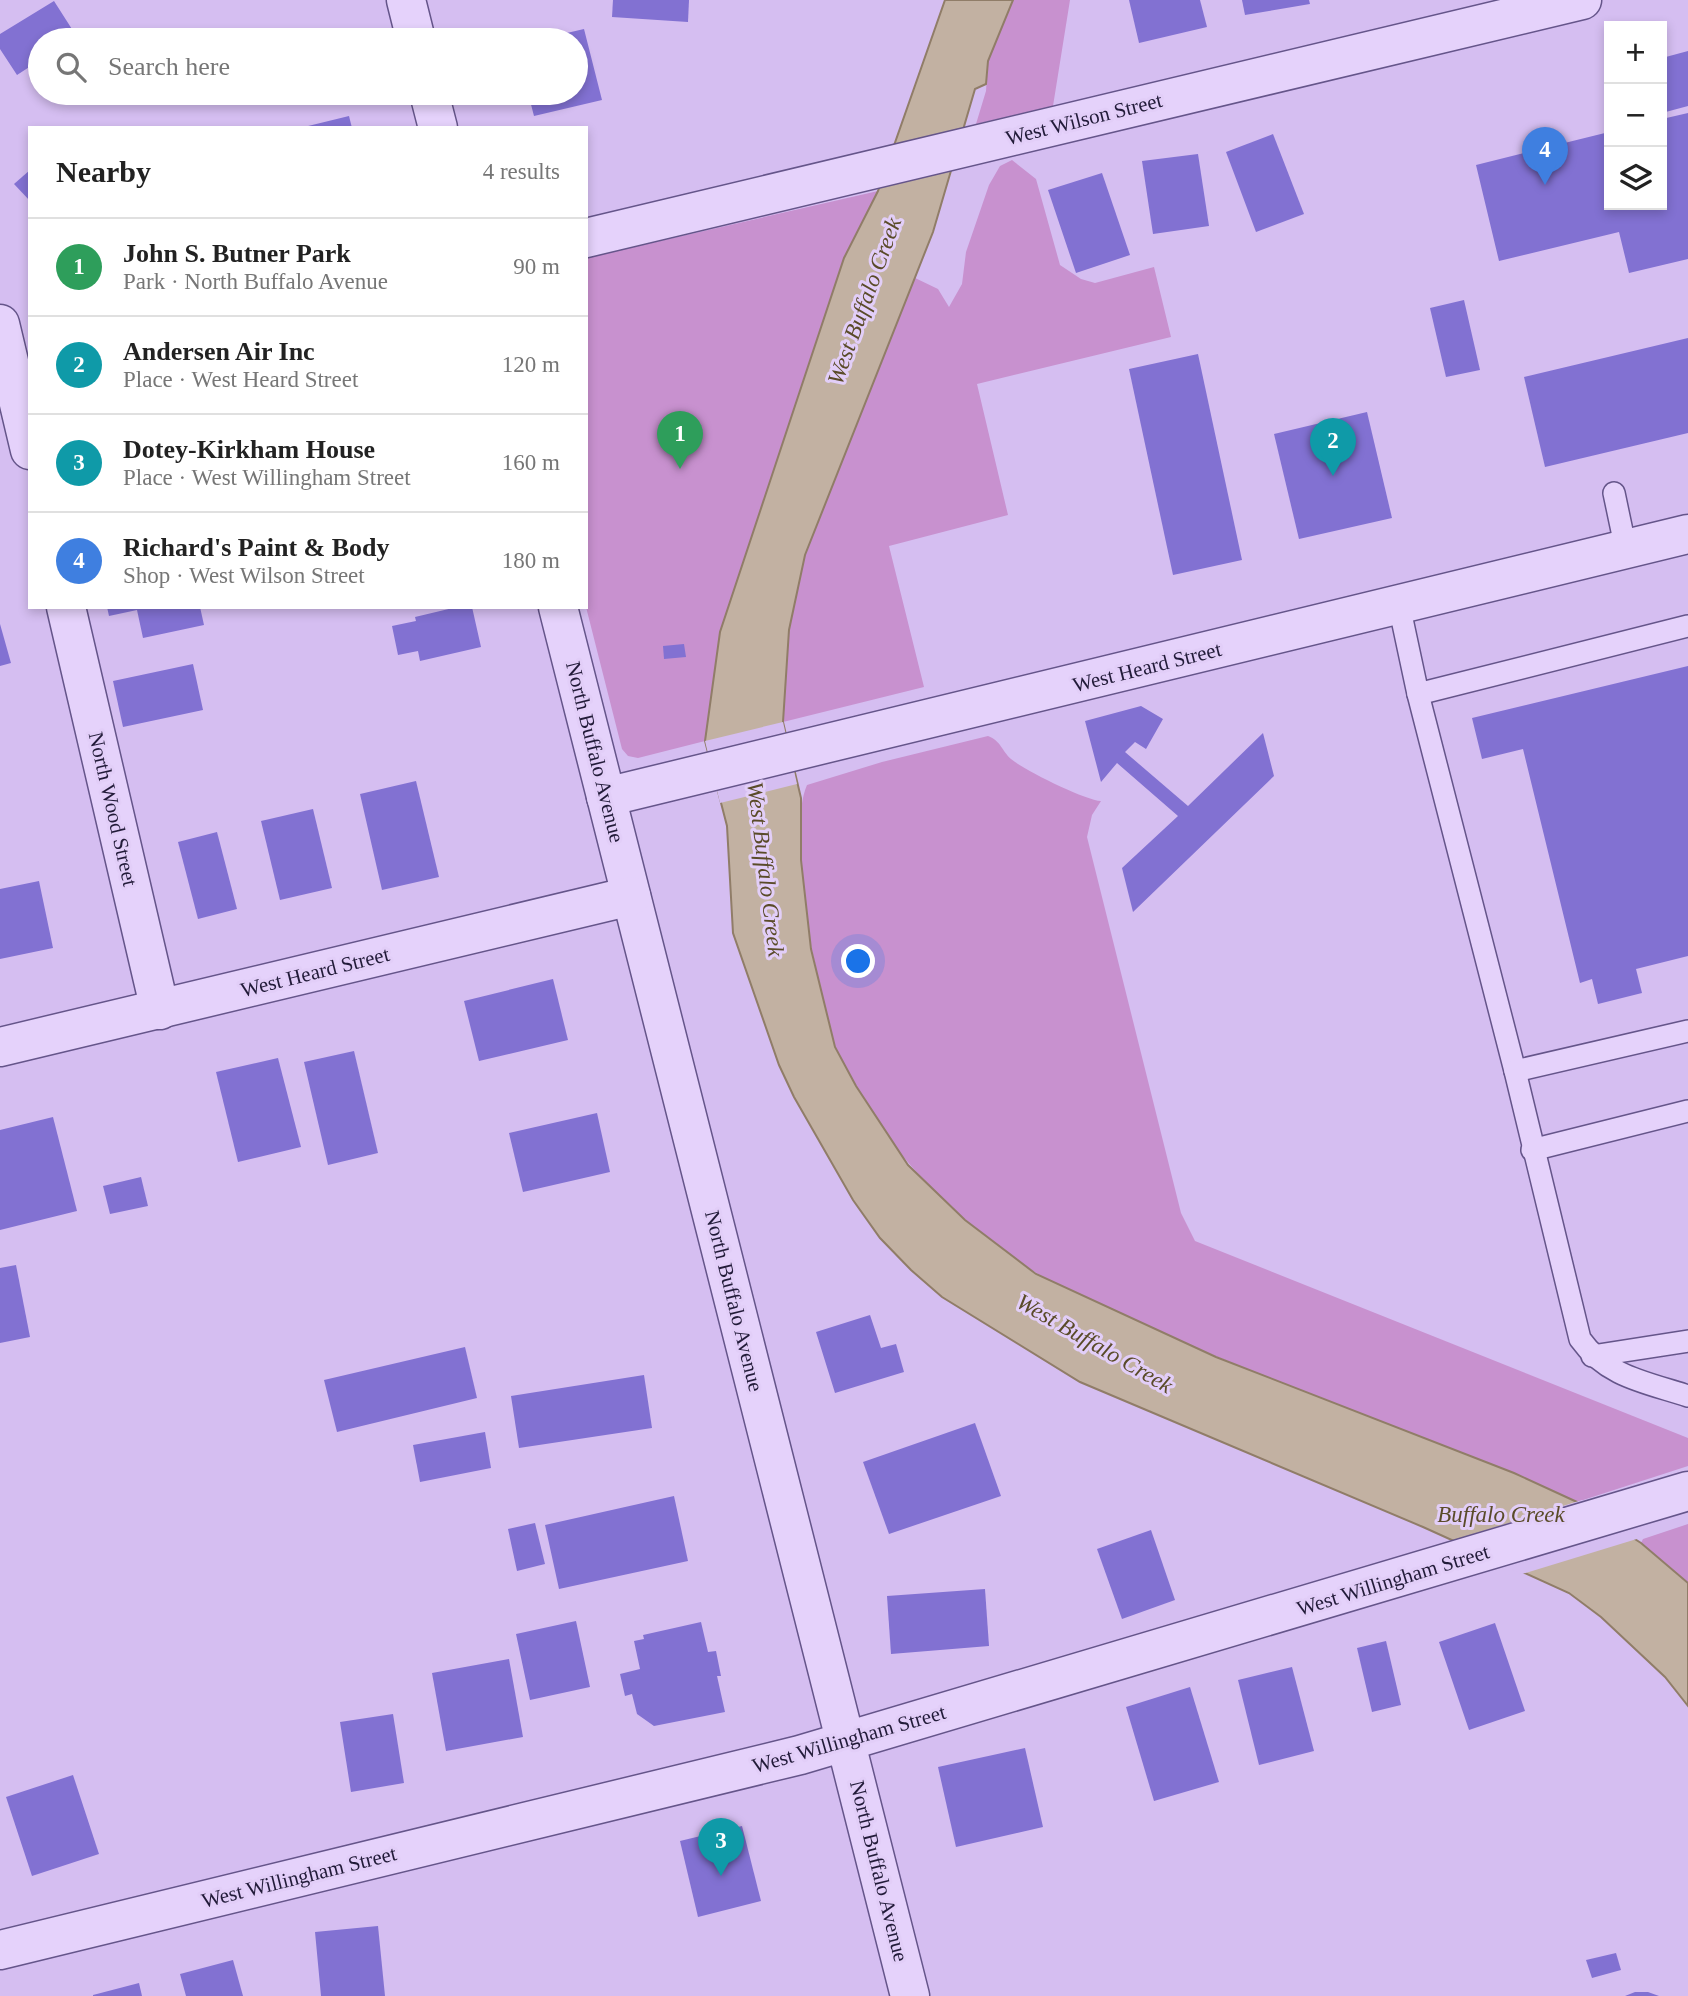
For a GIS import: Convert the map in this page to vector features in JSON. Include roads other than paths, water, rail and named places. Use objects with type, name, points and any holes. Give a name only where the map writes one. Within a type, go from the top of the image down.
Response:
[{"type":"street","points":[[406,0],[413,28]]},
{"type":"street","name":"West Wilson Street","points":[[588,237],[1582,0]]},
{"type":"street","points":[[432,105],[437,126]]},
{"type":"street","points":[[0,324],[28,440]]},
{"type":"street","name":"West Heard Street","points":[[606,797],[1688,534]]},
{"type":"street","name":"North Wood Street","points":[[66,609],[160,1010]]},
{"type":"street","name":"North Buffalo Avenue","points":[[559,609],[910,1996]]},
{"type":"street","name":"West Heard Street","points":[[0,1047],[631,895]]},
{"type":"street","name":"West Willingham Street","points":[[0,1950],[847,1742],[1687,1491]]},
{"type":"lane","points":[[1614,493],[1626,550]]},
{"type":"lane","points":[[1399,605],[1418,694],[1516,1071],[1532,1150],[1580,1339],[1592,1356],[1613,1372],[1688,1396]]},
{"type":"lane","points":[[1418,694],[1688,626]]},
{"type":"lane","points":[[1516,1071],[1688,1031]]},
{"type":"lane","points":[[1532,1150],[1688,1111]]},
{"type":"lane","points":[[1592,1356],[1688,1341]]},
{"type":"water","name":"Buffalo Creek","points":[[945,0],[1013,0],[988,61],[986,84],[975,89],[933,232],[805,555],[789,630],[783,722],[801,798],[801,860],[811,949],[835,1047],[856,1086],[908,1165],[965,1220],[1036,1274],[1216,1357],[1514,1473],[1577,1502],[1641,1543],[1688,1583],[1688,1706],[1665,1677],[1601,1617],[1569,1593],[1423,1527],[1080,1382],[942,1297],[880,1238],[853,1200],[794,1097],[779,1065],[733,933],[727,826],[705,741],[720,632],[844,258],[878,191]]},
{"type":"place","name":"Richard's Paint & Body","points":[[1545,185]]},
{"type":"place","name":"John S. Butner Park","points":[[680,469]]},
{"type":"place","name":"Andersen Air Inc","points":[[1333,476]]},
{"type":"place","name":"Dotey-Kirkham House","points":[[721,1876]]},
{"type":"water label","name":"West Buffalo Creek","points":[[864,301]]},
{"type":"water label","name":"West Buffalo Creek","points":[[766,869]]},
{"type":"water label","name":"West Buffalo Creek","points":[[1095,1343]]}]
